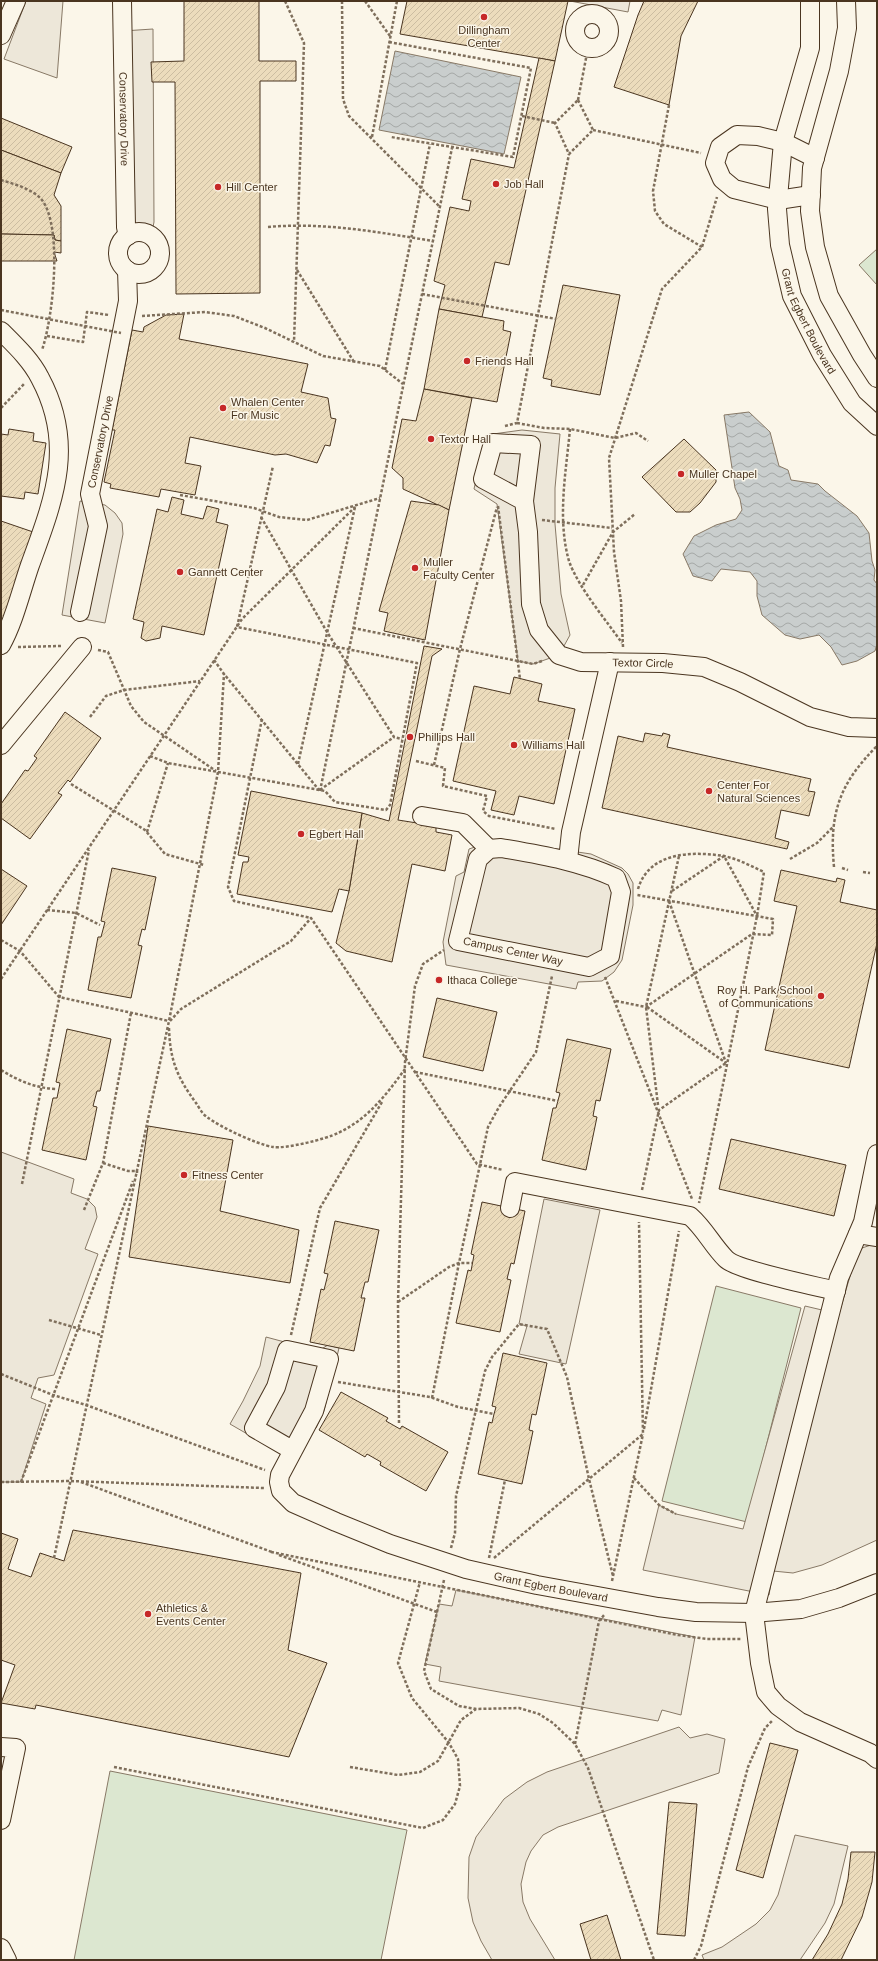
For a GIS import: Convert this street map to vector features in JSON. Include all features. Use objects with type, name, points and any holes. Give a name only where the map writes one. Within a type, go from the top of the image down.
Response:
[{"type":"street","points":[[1,36],[16,1]]},
{"type":"street","name":"Conservatory Drive","points":[[122,1],[126,227],[128,236]]},
{"type":"street","name":"Grant Egbert Boulevard","points":[[810,1],[810,48],[783,142],[777,209],[780,245],[792,296],[822,355],[852,402],[877,426]]},
{"type":"street","points":[[846,1],[847,28],[839,71],[812,168],[810,211],[815,247],[829,296],[862,355],[877,378]]},
{"type":"street","points":[[597,8],[601,16],[608,24],[608,35],[603,44],[593,48],[588,48],[578,41],[575,30],[576,24],[584,16],[597,8]]},
{"type":"street","points":[[811,195],[778,200],[734,189],[722,179],[715,163],[720,147],[736,135],[758,136],[783,142],[815,158]]},
{"type":"street","points":[[136,233],[144,233],[152,237],[157,242],[160,250],[159,258],[156,266],[150,271],[138,274],[127,270],[121,264],[119,249],[122,241],[128,236],[136,233]]},
{"type":"street","name":"Conservatory Drive","points":[[80,612],[98,526],[90,494],[128,301],[127,270]]},
{"type":"street","points":[[1,331],[20,350],[40,377],[53,409],[60,437],[58,473],[49,514],[8,646]]},
{"type":"street","name":"Textor Circle","points":[[525,509],[531,604],[539,630],[560,654],[581,662],[663,663],[704,667],[740,682],[810,717],[849,727],[877,728]]},
{"type":"street","points":[[1,745],[82,647]]},
{"type":"street","points":[[568,860],[571,832],[617,662]]},
{"type":"street","points":[[422,816],[463,823],[489,849],[501,848],[568,860],[597,869],[616,878],[621,892],[610,956],[599,961]]},
{"type":"street","name":"Campus Center Way","points":[[489,849],[478,859],[458,941],[589,966],[599,961]]},
{"type":"street","points":[[877,1154],[863,1222],[839,1278],[754,1613],[766,1692],[782,1709],[800,1722],[870,1753],[877,1758]]},
{"type":"street","points":[[510,1208],[515,1182],[691,1216],[702,1226],[727,1260],[752,1270],[836,1291]]},
{"type":"street","points":[[858,1234],[877,1237]]},
{"type":"street","points":[[280,1481],[292,1450],[314,1411],[329,1359],[287,1350],[276,1387],[254,1428],[292,1450]]},
{"type":"street","name":"Grant Egbert Boulevard","points":[[280,1481],[284,1496],[293,1503],[390,1544],[448,1563],[537,1585],[696,1612],[754,1613],[801,1609],[839,1598],[877,1583]]},
{"type":"street","points":[[1,1747],[16,1748],[1,1820]]},
{"type":"street","points":[[1,1948],[7,1960]]},
{"type":"path","points":[[285,1],[304,43],[294,342]]},
{"type":"path","points":[[342,1],[343,99],[349,116],[440,207]]},
{"type":"path","points":[[365,1],[390,37]]},
{"type":"path","points":[[372,138],[397,1]]},
{"type":"path","points":[[390,42],[531,68],[513,157],[391,138]]},
{"type":"path","points":[[555,123],[578,100],[588,48]]},
{"type":"path","points":[[578,100],[593,130]]},
{"type":"path","points":[[669,105],[653,191],[655,211],[664,224],[702,247]]},
{"type":"path","points":[[522,116],[555,123]]},
{"type":"path","points":[[555,123],[570,154]]},
{"type":"path","points":[[593,130],[717,156]]},
{"type":"path","points":[[517,423],[570,154],[593,130]]},
{"type":"path","points":[[385,370],[430,144]]},
{"type":"path","points":[[320,791],[452,148]]},
{"type":"path","points":[[617,662],[623,644],[621,601],[612,532],[609,458],[662,289],[702,247],[722,179]]},
{"type":"path","points":[[1,180],[24,188],[41,199],[50,215],[54,245],[52,303],[47,336],[35,371],[1,408]]},
{"type":"path","points":[[268,227],[298,224],[366,230],[433,241]]},
{"type":"path","points":[[297,269],[354,362]]},
{"type":"path","points":[[422,294],[556,319]]},
{"type":"path","points":[[1,310],[123,325],[205,312],[234,316],[322,356],[380,366],[404,384]]},
{"type":"path","points":[[47,336],[83,342],[87,312],[123,325]]},
{"type":"path","points":[[503,426],[517,423],[544,428],[570,429],[615,438],[636,433],[648,441]]},
{"type":"path","points":[[570,429],[563,498],[564,536],[570,562],[582,586],[623,644]]},
{"type":"path","points":[[237,627],[273,466]]},
{"type":"path","points":[[180,495],[254,508],[279,517],[307,520],[355,507],[380,498]]},
{"type":"path","points":[[497,504],[517,517],[525,509],[564,522],[612,528]]},
{"type":"path","points":[[434,765],[460,649],[497,504]]},
{"type":"path","points":[[497,504],[520,678]]},
{"type":"path","points":[[1,979],[242,619],[355,507]]},
{"type":"path","points":[[298,764],[355,507]]},
{"type":"path","points":[[582,586],[612,532],[635,514]]},
{"type":"path","points":[[261,517],[336,647],[394,737],[402,739]]},
{"type":"path","points":[[150,756],[168,763],[325,792],[335,802],[386,810],[390,805],[417,663],[237,627]]},
{"type":"path","points":[[353,628],[533,664],[560,654]]},
{"type":"path","points":[[8,646],[82,647],[108,652],[131,706],[144,722],[218,772]]},
{"type":"path","points":[[214,660],[320,791]]},
{"type":"path","points":[[54,1558],[169,1021],[218,772],[224,674]]},
{"type":"path","points":[[90,718],[106,696],[124,690],[201,681]]},
{"type":"path","points":[[262,719],[228,887],[234,901],[311,918],[477,1164],[503,1170],[515,1182]]},
{"type":"path","points":[[320,791],[394,737]]},
{"type":"path","points":[[834,867],[832,846],[834,818],[844,786],[877,746]]},
{"type":"path","points":[[416,761],[445,768],[443,786],[487,796],[483,811],[488,816],[571,832]]},
{"type":"path","points":[[147,832],[168,763]]},
{"type":"path","points":[[71,784],[147,832],[165,854],[204,865]]},
{"type":"path","points":[[790,859],[817,843],[834,827]]},
{"type":"path","points":[[22,1184],[90,847]]},
{"type":"path","points":[[643,1434],[639,1206],[659,1110],[646,1007],[679,856]]},
{"type":"path","points":[[575,1744],[601,1619],[605,1612],[691,1216],[726,1064],[752,934],[757,916],[764,872],[744,862],[724,856],[679,856],[655,863],[646,870],[641,877],[636,895],[669,901],[757,916],[773,919],[772,935],[752,934],[646,1007]]},
{"type":"path","points":[[671,892],[724,856]]},
{"type":"path","points":[[724,856],[757,916]]},
{"type":"path","points":[[842,868],[848,870]]},
{"type":"path","points":[[863,872],[870,873]]},
{"type":"path","points":[[669,901],[726,1064]]},
{"type":"path","points":[[48,910],[76,913],[100,925]]},
{"type":"path","points":[[311,918],[291,941],[181,1009],[169,1021],[170,1051],[182,1084],[206,1117],[236,1134],[273,1147],[309,1142],[337,1134],[363,1118],[384,1098]]},
{"type":"path","points":[[1,940],[20,951],[59,997],[169,1021]]},
{"type":"path","points":[[399,1423],[398,1302],[406,1058],[415,986],[423,964],[458,941]]},
{"type":"path","points":[[432,1398],[488,1128],[499,1107],[536,1052],[556,960]]},
{"type":"path","points":[[599,961],[659,1110],[691,1216]]},
{"type":"path","points":[[616,1001],[646,1007],[726,1064]]},
{"type":"path","points":[[84,1210],[103,1163],[131,1013]]},
{"type":"path","points":[[659,1110],[726,1064]]},
{"type":"path","points":[[287,1350],[320,1208],[384,1098],[405,1069]]},
{"type":"path","points":[[1,1070],[21,1082],[41,1089],[56,1089]]},
{"type":"path","points":[[414,1072],[558,1101]]},
{"type":"path","points":[[103,1163],[128,1171],[137,1171]]},
{"type":"path","points":[[21,1482],[137,1171]]},
{"type":"path","points":[[398,1302],[449,1267],[459,1263],[472,1263]]},
{"type":"path","points":[[49,1320],[101,1335]]},
{"type":"path","points":[[613,1576],[589,1479],[567,1377],[547,1329],[519,1324],[492,1357],[485,1371],[456,1496],[455,1533],[424,1671],[430,1689],[459,1706],[476,1709],[519,1708],[539,1714],[553,1723],[575,1744],[588,1768],[654,1960]]},
{"type":"path","points":[[1,1374],[53,1395],[86,1405],[280,1481]]},
{"type":"path","points":[[324,1380],[432,1398],[494,1414]]},
{"type":"path","points":[[505,1480],[487,1564],[643,1434]]},
{"type":"path","points":[[634,1478],[659,1506],[676,1514]]},
{"type":"path","points":[[1,1482],[70,1481],[271,1488],[280,1481]]},
{"type":"path","points":[[81,1482],[437,1612]]},
{"type":"path","points":[[271,1552],[678,1635],[708,1639],[757,1638]]},
{"type":"path","points":[[114,1767],[423,1828],[443,1820],[456,1804],[460,1786],[458,1759],[449,1743],[412,1698],[398,1663],[420,1582]]},
{"type":"path","points":[[350,1767],[398,1775],[420,1772],[438,1761],[461,1720],[476,1709]]},
{"type":"path","points":[[694,1960],[701,1946],[748,1767],[765,1728],[782,1709]]},
{"type":"green space","points":[[877,249],[877,285],[859,265]]},
{"type":"green space","points":[[716,1286],[801,1308],[747,1522],[662,1501]]},
{"type":"green space","points":[[110,1771],[407,1830],[381,1960],[74,1960]]},
{"type":"shaded area","points":[[26,1],[63,1],[57,78],[4,59]]},
{"type":"shaded area","points":[[570,1],[630,1],[628,12]]},
{"type":"shaded area","points":[[153,29],[154,222],[151,237],[144,233],[136,233],[128,236],[123,31]]},
{"type":"shaded area","points":[[522,430],[560,434],[555,488],[555,524],[561,594],[570,635],[559,655],[533,664],[518,661],[497,504],[474,489],[486,435]]},
{"type":"shaded area","points":[[80,501],[105,505],[115,513],[122,523],[123,534],[105,623],[62,615]]},
{"type":"shaded area","points":[[496,840],[591,854],[622,868],[628,874],[633,883],[633,905],[622,960],[614,972],[602,981],[578,982],[576,989],[446,965],[443,942],[456,876],[464,872],[469,849]]},
{"type":"shaded area","points":[[1,1152],[74,1179],[71,1193],[87,1199],[95,1207],[97,1217],[85,1249],[98,1254],[54,1375],[38,1378],[31,1398],[46,1404],[21,1482],[1,1482]]},
{"type":"shaded area","points":[[544,1199],[600,1210],[566,1364],[519,1354],[527,1326],[519,1324]]},
{"type":"shaded area","points":[[877,1243],[877,1540],[822,1565],[793,1573],[773,1571],[769,1595],[643,1570],[659,1505],[676,1514],[743,1529],[805,1306],[839,1314],[855,1259],[862,1248]]},
{"type":"shaded area","points":[[266,1337],[318,1351],[328,1345],[339,1348],[324,1411],[316,1428],[311,1431],[294,1461],[230,1424],[260,1366]]},
{"type":"shaded area","points":[[456,1590],[695,1637],[681,1715],[662,1710],[658,1721],[439,1681],[441,1667],[425,1664],[439,1604],[452,1606]]},
{"type":"shaded area","points":[[679,1727],[690,1738],[707,1734],[725,1739],[719,1773],[558,1827],[543,1835],[531,1851],[526,1862],[521,1884],[523,1902],[530,1919],[555,1960],[492,1960],[481,1941],[473,1922],[468,1898],[469,1857],[476,1837],[504,1799],[527,1782],[547,1772]]},
{"type":"shaded area","points":[[795,1835],[848,1846],[834,1904],[825,1923],[800,1960],[704,1960],[702,1955],[722,1947],[756,1924],[770,1910],[778,1895]]},
{"type":"water","points":[[395,51],[521,77],[504,154],[379,130]]},
{"type":"water","points":[[749,412],[770,432],[779,466],[788,470],[791,480],[818,484],[857,516],[869,533],[872,561],[875,570],[874,580],[877,584],[877,644],[875,651],[857,661],[842,665],[831,647],[819,635],[800,639],[785,635],[762,615],[757,596],[757,581],[750,572],[721,569],[712,581],[693,576],[683,554],[694,536],[716,525],[736,519],[742,510],[740,499],[735,488],[724,415]]},
{"type":"building","name":"Hill Center","points":[[184,1],[259,1],[259,61],[296,61],[296,81],[260,81],[260,293],[176,294],[175,82],[152,82],[151,62],[184,61]]},
{"type":"building","name":"Dillingham Center","points":[[407,1],[568,1],[555,61],[400,34]]},
{"type":"building","points":[[644,1],[698,1],[681,36],[669,105],[614,87]]},
{"type":"building","name":"Job Hall","points":[[539,58],[555,61],[509,265],[495,262],[482,317],[439,309],[445,285],[434,281],[450,207],[469,211],[471,201],[462,199],[471,159],[514,168]]},
{"type":"building","points":[[1,118],[72,147],[61,173],[1,150]]},
{"type":"building","points":[[1,150],[61,173],[54,195],[61,206],[61,241],[55,240],[54,235],[1,234]]},
{"type":"building","points":[[1,234],[54,235],[55,240],[61,241],[61,253],[54,252],[57,261],[1,261]]},
{"type":"building","points":[[563,285],[620,295],[600,395],[551,386],[552,380],[543,378]]},
{"type":"building","name":"Friends Hall","points":[[439,309],[504,321],[503,330],[511,332],[497,402],[424,389]]},
{"type":"building","name":"Whalen Center For Music","points":[[184,314],[179,339],[308,364],[301,392],[328,398],[331,418],[336,419],[330,446],[325,445],[317,463],[286,454],[275,455],[190,437],[185,463],[201,466],[195,495],[161,489],[159,497],[110,488],[111,484],[104,482],[115,430],[112,430],[132,330],[143,332],[144,327],[166,315]]},
{"type":"building","name":"Textor Hall","points":[[424,389],[472,398],[449,510],[403,489],[403,478],[392,468],[402,419],[416,421]]},
{"type":"building","points":[[9,429],[34,433],[33,441],[46,443],[38,494],[25,492],[24,499],[1,496],[1,434],[8,435]]},
{"type":"building","name":"Muller Chapel","points":[[684,439],[716,470],[716,482],[700,503],[690,512],[676,512],[642,477]]},
{"type":"building","name":"Gannett Center","points":[[172,497],[184,500],[181,514],[203,519],[207,506],[219,509],[216,522],[228,525],[204,635],[162,626],[160,638],[146,641],[141,638],[144,622],[133,619],[157,509],[168,512]]},
{"type":"building","name":"Muller Faculty Center","points":[[411,501],[439,505],[449,510],[425,640],[384,631],[388,613],[379,611]]},
{"type":"building","points":[[1,521],[39,534],[1,640]]},
{"type":"building","name":"Phillips Hall","points":[[424,646],[442,649],[432,656],[398,820],[436,826],[436,832],[452,835],[445,871],[412,864],[392,962],[346,951],[336,943],[349,891],[362,813],[389,821]]},
{"type":"building","name":"Williams Hall","points":[[514,677],[542,684],[538,701],[575,709],[554,804],[519,796],[514,815],[491,810],[496,791],[453,781],[474,686],[510,694]]},
{"type":"building","points":[[65,712],[101,738],[70,782],[68,780],[58,793],[62,795],[30,839],[1,818],[1,804],[25,770],[28,771],[37,758],[34,756]]},
{"type":"building","name":"Center For Natural Sciences","points":[[645,733],[662,736],[663,733],[670,735],[667,747],[811,779],[808,791],[815,792],[809,816],[781,810],[775,838],[789,842],[787,849],[602,808],[618,736],[643,742]]},
{"type":"building","name":"Egbert Hall","points":[[251,791],[362,813],[349,891],[339,889],[332,912],[237,894],[243,862],[248,862],[249,857],[238,855]]},
{"type":"building","points":[[112,868],[156,877],[145,930],[142,929],[138,945],[142,946],[131,998],[88,990],[98,937],[101,937],[105,922],[101,921]]},
{"type":"building","points":[[1,869],[27,886],[1,925]]},
{"type":"building","name":"Roy H. Park School of Communications","points":[[781,870],[836,882],[837,878],[845,880],[840,902],[877,910],[877,943],[849,1068],[765,1050],[797,906],[774,901]]},
{"type":"building","points":[[437,998],[497,1012],[483,1071],[423,1057]]},
{"type":"building","points":[[67,1029],[111,1039],[100,1091],[97,1091],[93,1106],[97,1107],[86,1160],[42,1150],[53,1098],[57,1098],[60,1083],[56,1082]]},
{"type":"building","points":[[567,1039],[611,1049],[600,1101],[596,1100],[593,1116],[597,1117],[586,1170],[542,1160],[553,1108],[556,1108],[560,1093],[556,1092]]},
{"type":"building","name":"Fitness Center","points":[[148,1126],[233,1140],[220,1211],[299,1230],[290,1283],[129,1257]]},
{"type":"building","points":[[731,1139],[846,1165],[834,1216],[719,1189]]},
{"type":"building","points":[[482,1202],[525,1211],[514,1264],[511,1263],[507,1279],[511,1280],[500,1332],[456,1323],[468,1270],[471,1271],[474,1255],[471,1254]]},
{"type":"building","points":[[335,1221],[379,1230],[368,1282],[365,1282],[361,1298],[365,1298],[354,1351],[310,1342],[321,1289],[324,1290],[328,1274],[324,1273]]},
{"type":"building","points":[[503,1353],[547,1363],[536,1415],[532,1414],[529,1430],[533,1431],[522,1484],[478,1474],[489,1422],[492,1423],[496,1407],[492,1406]]},
{"type":"building","points":[[341,1392],[388,1418],[386,1421],[400,1429],[402,1426],[448,1452],[426,1491],[380,1465],[381,1462],[367,1454],[365,1457],[319,1430]]},
{"type":"building","name":"Athletics & Events Center","points":[[73,1530],[301,1573],[288,1650],[327,1663],[289,1757],[36,1705],[35,1709],[1,1703],[15,1665],[1,1660],[1,1533],[18,1539],[8,1569],[31,1577],[40,1553],[64,1561]]},
{"type":"building","points":[[770,1743],[798,1750],[763,1878],[736,1870]]},
{"type":"building","points":[[669,1802],[697,1804],[685,1936],[657,1934]]},
{"type":"building","points":[[851,1852],[875,1852],[872,1882],[862,1917],[841,1960],[812,1960],[828,1934],[842,1904],[848,1879]]},
{"type":"building","points":[[607,1915],[621,1960],[591,1960],[580,1924]]},
{"type":"place","name":"Dillingham Center","points":[[484,17]]},
{"type":"place","name":"Job Hall","points":[[496,184]]},
{"type":"place","name":"Hill Center","points":[[218,187]]},
{"type":"place","name":"Friends Hall","points":[[467,361]]},
{"type":"place","name":"Whalen Center For Music","points":[[223,408]]},
{"type":"place","name":"Textor Hall","points":[[431,439]]},
{"type":"place","name":"Muller Chapel","points":[[681,474]]},
{"type":"place","name":"Muller Faculty Center","points":[[415,568]]},
{"type":"place","name":"Gannett Center","points":[[180,572]]},
{"type":"place","name":"Phillips Hall","points":[[410,737]]},
{"type":"place","name":"Williams Hall","points":[[514,745]]},
{"type":"place","name":"Center For Natural Sciences","points":[[709,791]]},
{"type":"place","name":"Egbert Hall","points":[[301,834]]},
{"type":"place","name":"Ithaca College","points":[[439,980]]},
{"type":"place","name":"Roy H. Park School of Communications","points":[[821,996]]},
{"type":"place","name":"Fitness Center","points":[[184,1175]]},
{"type":"place","name":"Athletics & Events Center","points":[[148,1614]]}]
